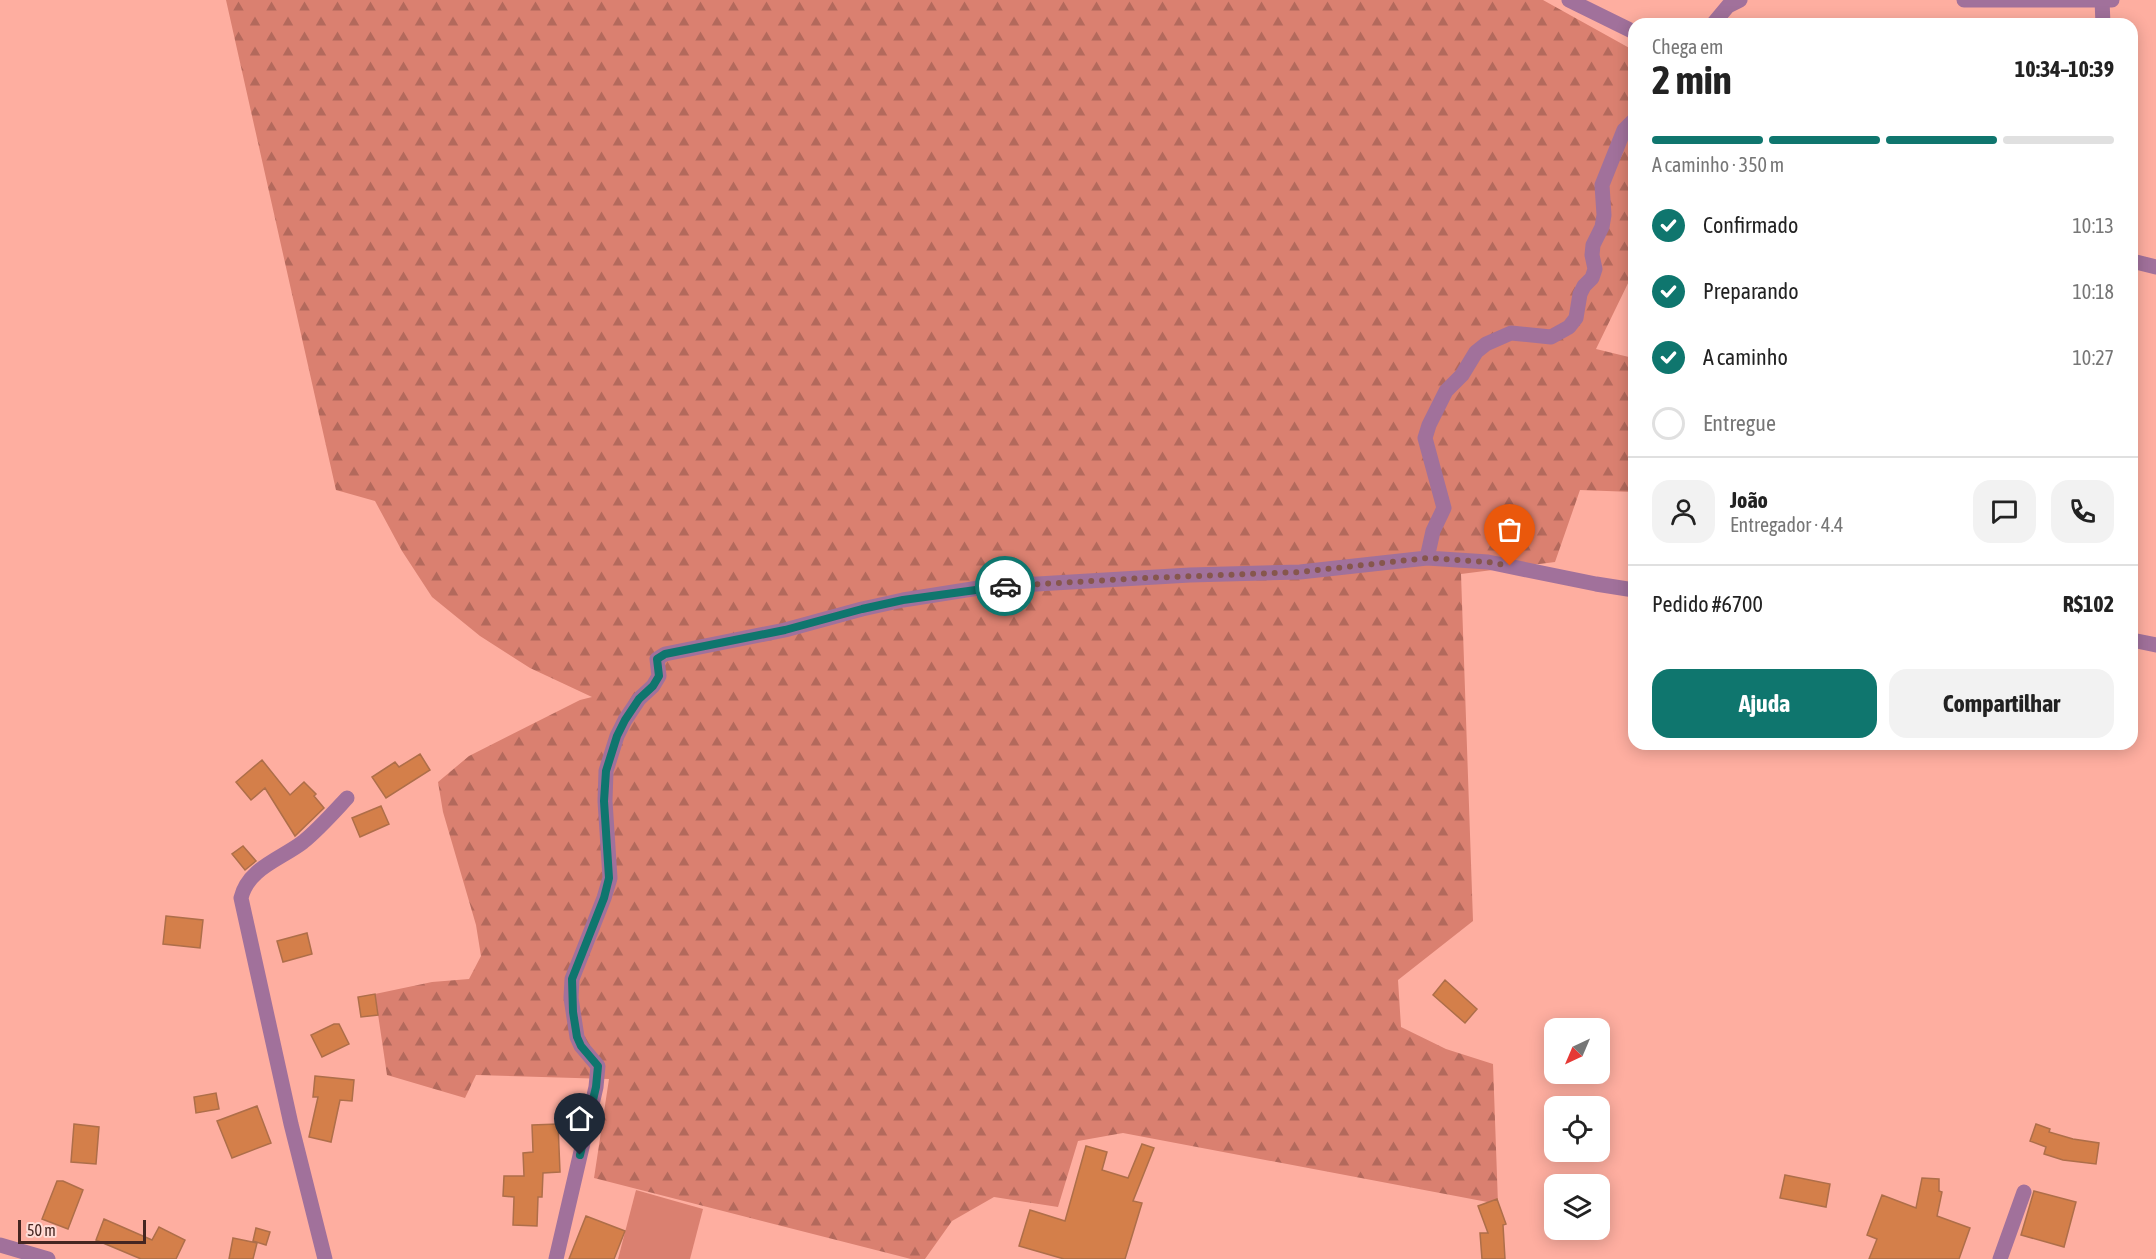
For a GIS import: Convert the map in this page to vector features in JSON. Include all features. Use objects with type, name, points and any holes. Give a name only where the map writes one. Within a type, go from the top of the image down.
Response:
[{"type":"street","points":[[1569,0],[1628,30]]},
{"type":"street","points":[[1718,18],[1728,6],[1740,0]]},
{"type":"street","points":[[1964,0],[2112,0]]},
{"type":"street","points":[[2102,0],[2103,18]]},
{"type":"street","points":[[1427,558],[1433,531],[1444,508],[1425,438],[1428,425],[1446,391],[1462,375],[1476,352],[1486,344],[1511,333],[1551,337],[1576,318],[1580,294],[1595,270],[1593,245],[1602,227],[1604,214],[1602,185],[1624,130],[1628,126]]},
{"type":"street","points":[[2138,262],[2156,267]]},
{"type":"street","points":[[556,1259],[596,1087],[598,1066],[581,1046],[577,1037],[573,1012],[572,979],[604,898],[609,878],[604,801],[606,771],[617,736],[625,720],[659,676],[657,659],[659,657],[785,630],[872,607],[985,587],[1156,577],[1300,572],[1427,558],[1488,562],[1628,589]]},
{"type":"street","points":[[2138,641],[2156,645]]},
{"type":"street","points":[[325,1259],[291,1124],[241,898],[244,886],[252,875],[301,843],[322,825],[347,798]]},
{"type":"street","points":[[2000,1259],[2024,1192]]},
{"type":"street","points":[[0,1245],[48,1259]]},
{"type":"green space","points":[[226,0],[1543,0],[1628,47],[1628,283],[1596,349],[1628,357],[1628,492],[1580,490],[1555,562],[1461,574],[1473,921],[1398,980],[1401,1027],[1446,1049],[1493,1064],[1498,1204],[1123,1133],[1078,1141],[1058,1207],[994,1197],[952,1221],[925,1259],[911,1259],[594,1178],[609,1079],[476,1075],[465,1098],[387,1075],[375,994],[432,982],[469,979],[481,956],[476,925],[443,812],[438,782],[469,756],[580,700],[592,697],[530,668],[480,636],[432,597],[402,551],[375,501],[336,490]]},
{"type":"green space","points":[[636,1190],[703,1209],[690,1259],[618,1259]]},
{"type":"building","points":[[420,754],[430,770],[386,798],[372,777],[395,762],[399,767]]},
{"type":"building","points":[[262,760],[290,795],[304,782],[316,794],[314,796],[324,808],[295,836],[265,788],[251,800],[236,782]]},
{"type":"building","points":[[381,806],[389,824],[360,837],[352,818]]},
{"type":"building","points":[[243,846],[256,861],[245,870],[232,854]]},
{"type":"building","points":[[166,916],[203,920],[200,948],[163,944]]},
{"type":"building","points":[[307,933],[312,954],[283,962],[277,941]]},
{"type":"building","points":[[1445,980],[1477,1009],[1465,1023],[1433,995]]},
{"type":"building","points":[[375,994],[378,1015],[361,1017],[358,997]]},
{"type":"building","points":[[334,1024],[339,1024],[349,1044],[322,1057],[311,1035]]},
{"type":"building","points":[[315,1076],[354,1080],[352,1101],[340,1100],[331,1142],[309,1137],[318,1097],[313,1097]]},
{"type":"building","points":[[216,1093],[219,1109],[196,1113],[194,1097]]},
{"type":"building","points":[[257,1106],[271,1143],[232,1158],[217,1121]]},
{"type":"building","points":[[74,1124],[99,1127],[96,1164],[71,1162]]},
{"type":"building","points":[[558,1124],[560,1172],[543,1173],[542,1197],[538,1197],[537,1226],[513,1225],[514,1197],[503,1196],[504,1176],[524,1176],[523,1153],[533,1152],[532,1125]]},
{"type":"building","points":[[2036,1124],[2050,1129],[2049,1132],[2099,1143],[2096,1164],[2063,1160],[2044,1154],[2046,1147],[2030,1141]]},
{"type":"building","points":[[1142,1144],[1154,1148],[1133,1201],[1142,1203],[1125,1259],[1064,1259],[1019,1246],[1030,1210],[1065,1221],[1086,1146],[1107,1152],[1102,1170],[1128,1178]]},
{"type":"building","points":[[1785,1175],[1830,1184],[1826,1207],[1780,1198]]},
{"type":"building","points":[[1922,1178],[1939,1179],[1939,1191],[1942,1192],[1937,1216],[1970,1228],[1959,1259],[1869,1259],[1877,1239],[1867,1235],[1882,1195],[1916,1208]]},
{"type":"building","points":[[57,1181],[63,1181],[83,1190],[68,1229],[42,1219]]},
{"type":"building","points":[[2034,1191],[2076,1202],[2064,1247],[2021,1235]]},
{"type":"building","points":[[1497,1199],[1506,1224],[1503,1225],[1505,1259],[1482,1259],[1480,1233],[1488,1233],[1478,1206]]},
{"type":"building","points":[[586,1216],[625,1231],[614,1259],[569,1259]]},
{"type":"building","points":[[104,1219],[152,1240],[159,1227],[185,1240],[176,1259],[141,1259],[96,1240]]},
{"type":"building","points":[[256,1228],[270,1232],[266,1245],[253,1241]]},
{"type":"building","points":[[233,1238],[257,1243],[253,1259],[229,1259]]},
{"type":"way so far","points":[[1005,586],[1212,574],[1300,572],[1427,558],[1449,558],[1510,566]]},
{"type":"route","points":[[580,1155],[596,1087],[598,1066],[581,1046],[577,1037],[573,1012],[572,979],[604,898],[609,878],[604,801],[606,771],[617,736],[625,720],[659,676],[657,659],[665,654],[785,630],[882,604],[985,587],[1005,586]]}]
